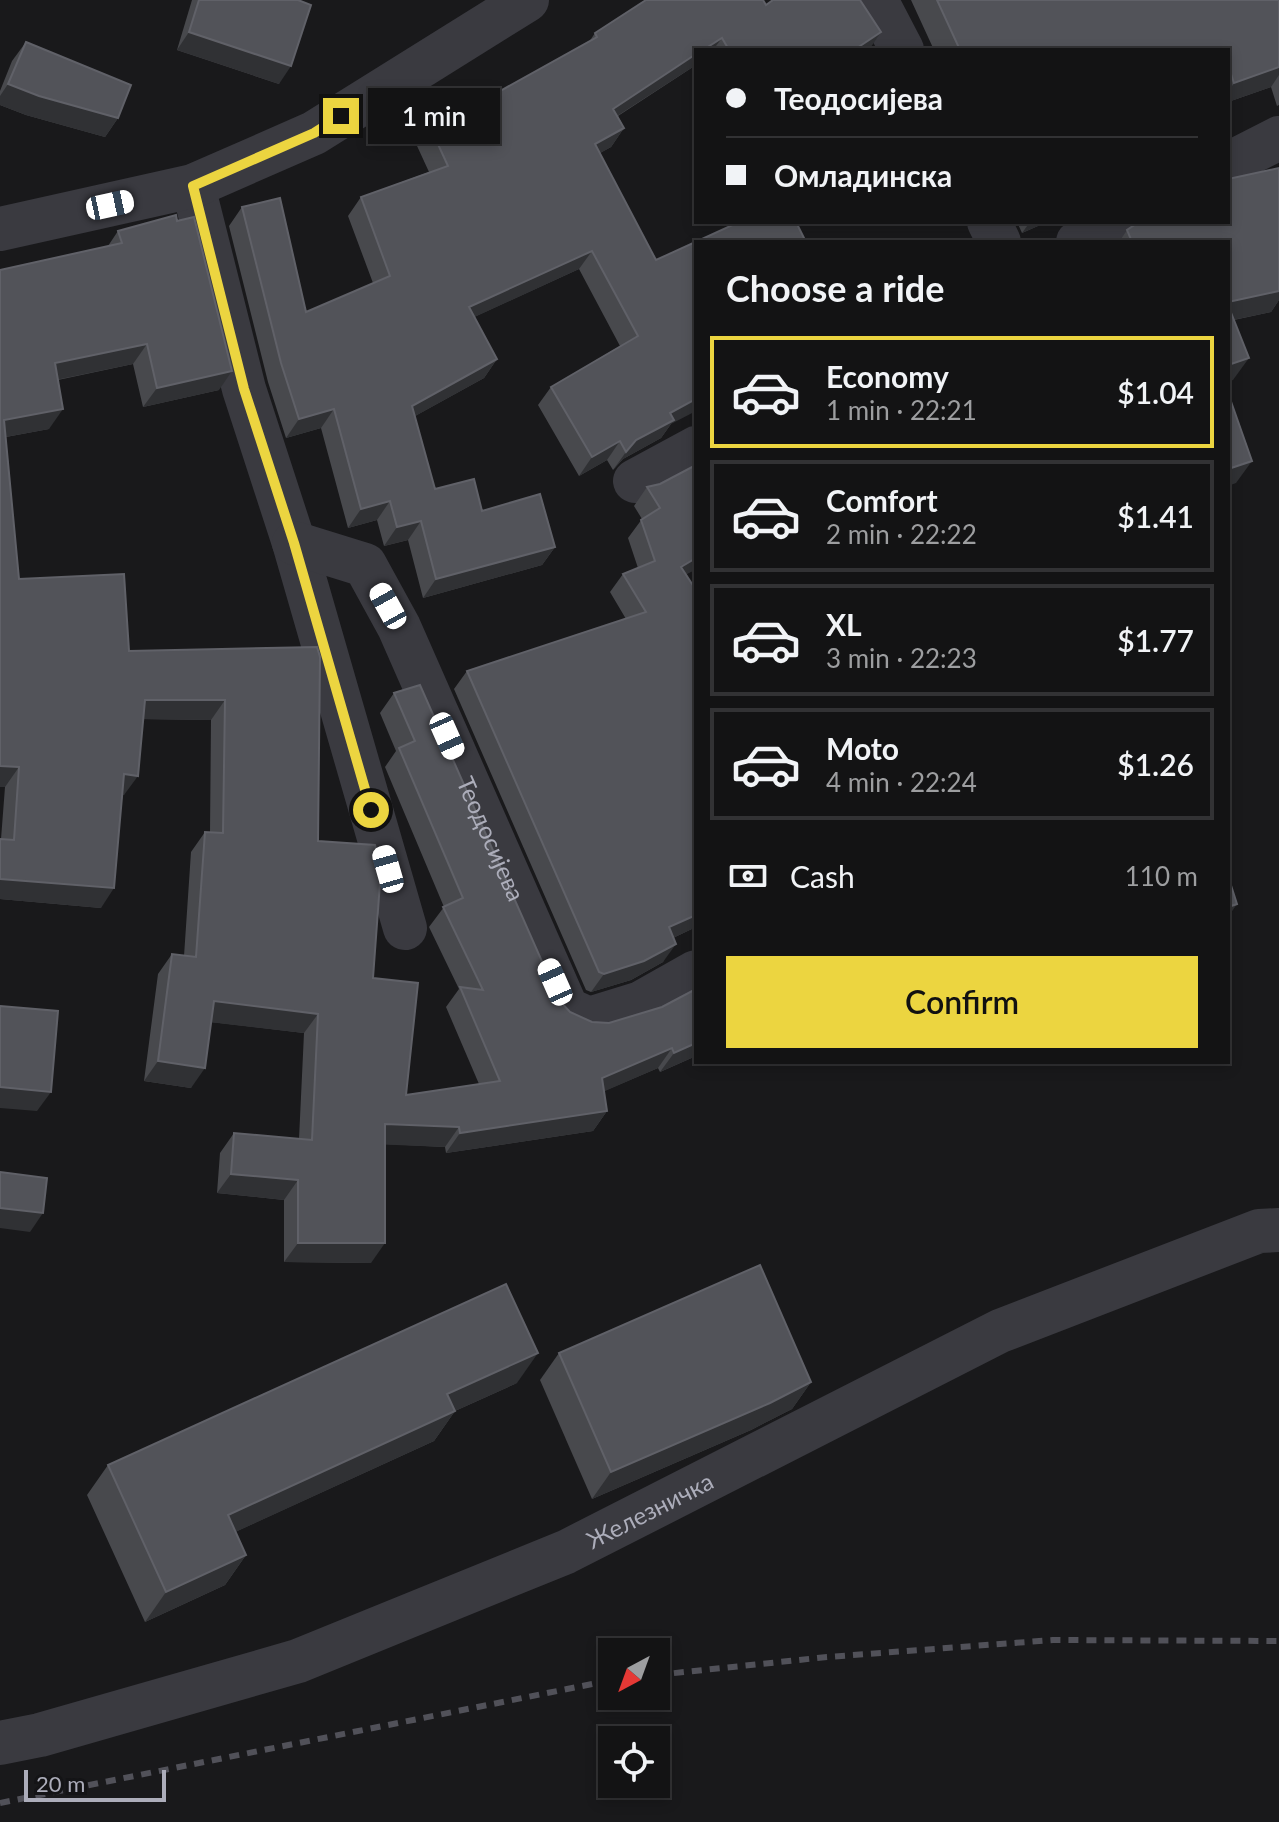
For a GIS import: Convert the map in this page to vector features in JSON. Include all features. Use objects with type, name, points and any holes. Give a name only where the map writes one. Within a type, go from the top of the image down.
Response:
[{"type":"street","points":[[0,229],[193,186],[314,133],[527,0]]},
{"type":"street","points":[[876,0],[901,48]]},
{"type":"street","points":[[1230,163],[1279,138]]},
{"type":"street","points":[[193,186],[244,389],[294,543],[405,928]]},
{"type":"street","points":[[1082,240],[1111,224]]},
{"type":"street","points":[[635,481],[694,449]]},
{"type":"street","name":"Теодосијева","points":[[294,543],[365,565],[399,627],[567,1009],[589,1019],[641,1003],[694,973]]},
{"type":"street","name":"Железничка","points":[[0,1743],[40,1735],[312,1655],[566,1552],[1000,1331],[1259,1231],[1279,1230]]},
{"type":"building","points":[[199,0],[298,0],[311,5],[291,66],[189,32]]},
{"type":"building","points":[[646,0],[763,0],[766,5],[773,0],[860,0],[881,32],[857,48],[728,48],[722,38],[706,48],[694,48],[694,55],[613,109],[624,128],[595,144],[656,260],[694,243],[694,400],[670,413],[674,420],[636,440],[626,452],[620,441],[592,457],[551,387],[638,336],[592,251],[469,307],[497,359],[412,406],[435,489],[474,479],[482,511],[540,494],[555,547],[436,579],[421,521],[397,527],[390,501],[361,509],[334,409],[299,419],[281,363],[242,207],[280,198],[306,312],[390,276],[361,197],[448,166],[425,116],[480,92],[484,100],[597,37],[595,33]]},
{"type":"building","points":[[937,0],[1279,0],[1279,67],[1234,83],[1230,74],[1230,48],[959,48]]},
{"type":"building","points":[[26,42],[131,85],[118,118],[8,84]]},
{"type":"building","points":[[1279,168],[1279,291],[1230,302],[1230,240],[1131,240],[1127,230],[1136,224],[1230,224],[1230,179]]},
{"type":"building","points":[[176,215],[177,221],[194,217],[232,371],[157,388],[147,344],[55,363],[63,409],[4,420],[19,579],[124,574],[129,651],[317,647],[320,657],[318,841],[375,845],[381,869],[373,978],[418,983],[406,1095],[500,1081],[460,987],[483,990],[443,907],[463,898],[399,748],[415,741],[394,693],[420,685],[559,1000],[570,1012],[592,1022],[609,1023],[662,1007],[694,990],[694,1044],[674,1053],[672,1048],[602,1078],[607,1111],[460,1133],[459,1127],[385,1124],[385,1243],[298,1243],[298,1180],[231,1174],[234,1133],[312,1140],[318,1014],[214,1001],[205,1068],[158,1061],[172,954],[196,957],[205,832],[223,833],[225,700],[145,700],[138,776],[124,774],[114,888],[0,879],[0,839],[14,840],[19,767],[0,766],[0,270],[122,243],[118,231]]},
{"type":"building","points":[[735,224],[797,224],[805,240],[700,240]]},
{"type":"building","points":[[1230,310],[1249,358],[1230,364]]},
{"type":"building","points":[[1230,399],[1252,461],[1230,468]]},
{"type":"building","points":[[694,466],[694,559],[681,567],[694,587],[694,916],[669,927],[676,944],[644,961],[604,974],[599,972],[467,671],[646,612],[623,574],[655,561],[641,520],[660,508],[647,487],[660,484]]},
{"type":"building","points":[[1230,882],[1237,904],[1230,906]]},
{"type":"building","points":[[0,1006],[58,1011],[51,1092],[0,1087]]},
{"type":"building","points":[[0,1172],[47,1178],[43,1213],[0,1208]]},
{"type":"building","points":[[760,1265],[811,1382],[611,1472],[559,1353]]},
{"type":"building","points":[[506,1284],[538,1353],[447,1394],[455,1411],[228,1515],[246,1555],[166,1592],[108,1465]]},
{"type":"railway","points":[[670,1674],[827,1657],[1053,1640],[1279,1641]]},
{"type":"railway","points":[[0,1803],[598,1683]]},
{"type":"route","points":[[341,116],[314,133],[193,186],[244,389],[294,543],[371,810]]}]
